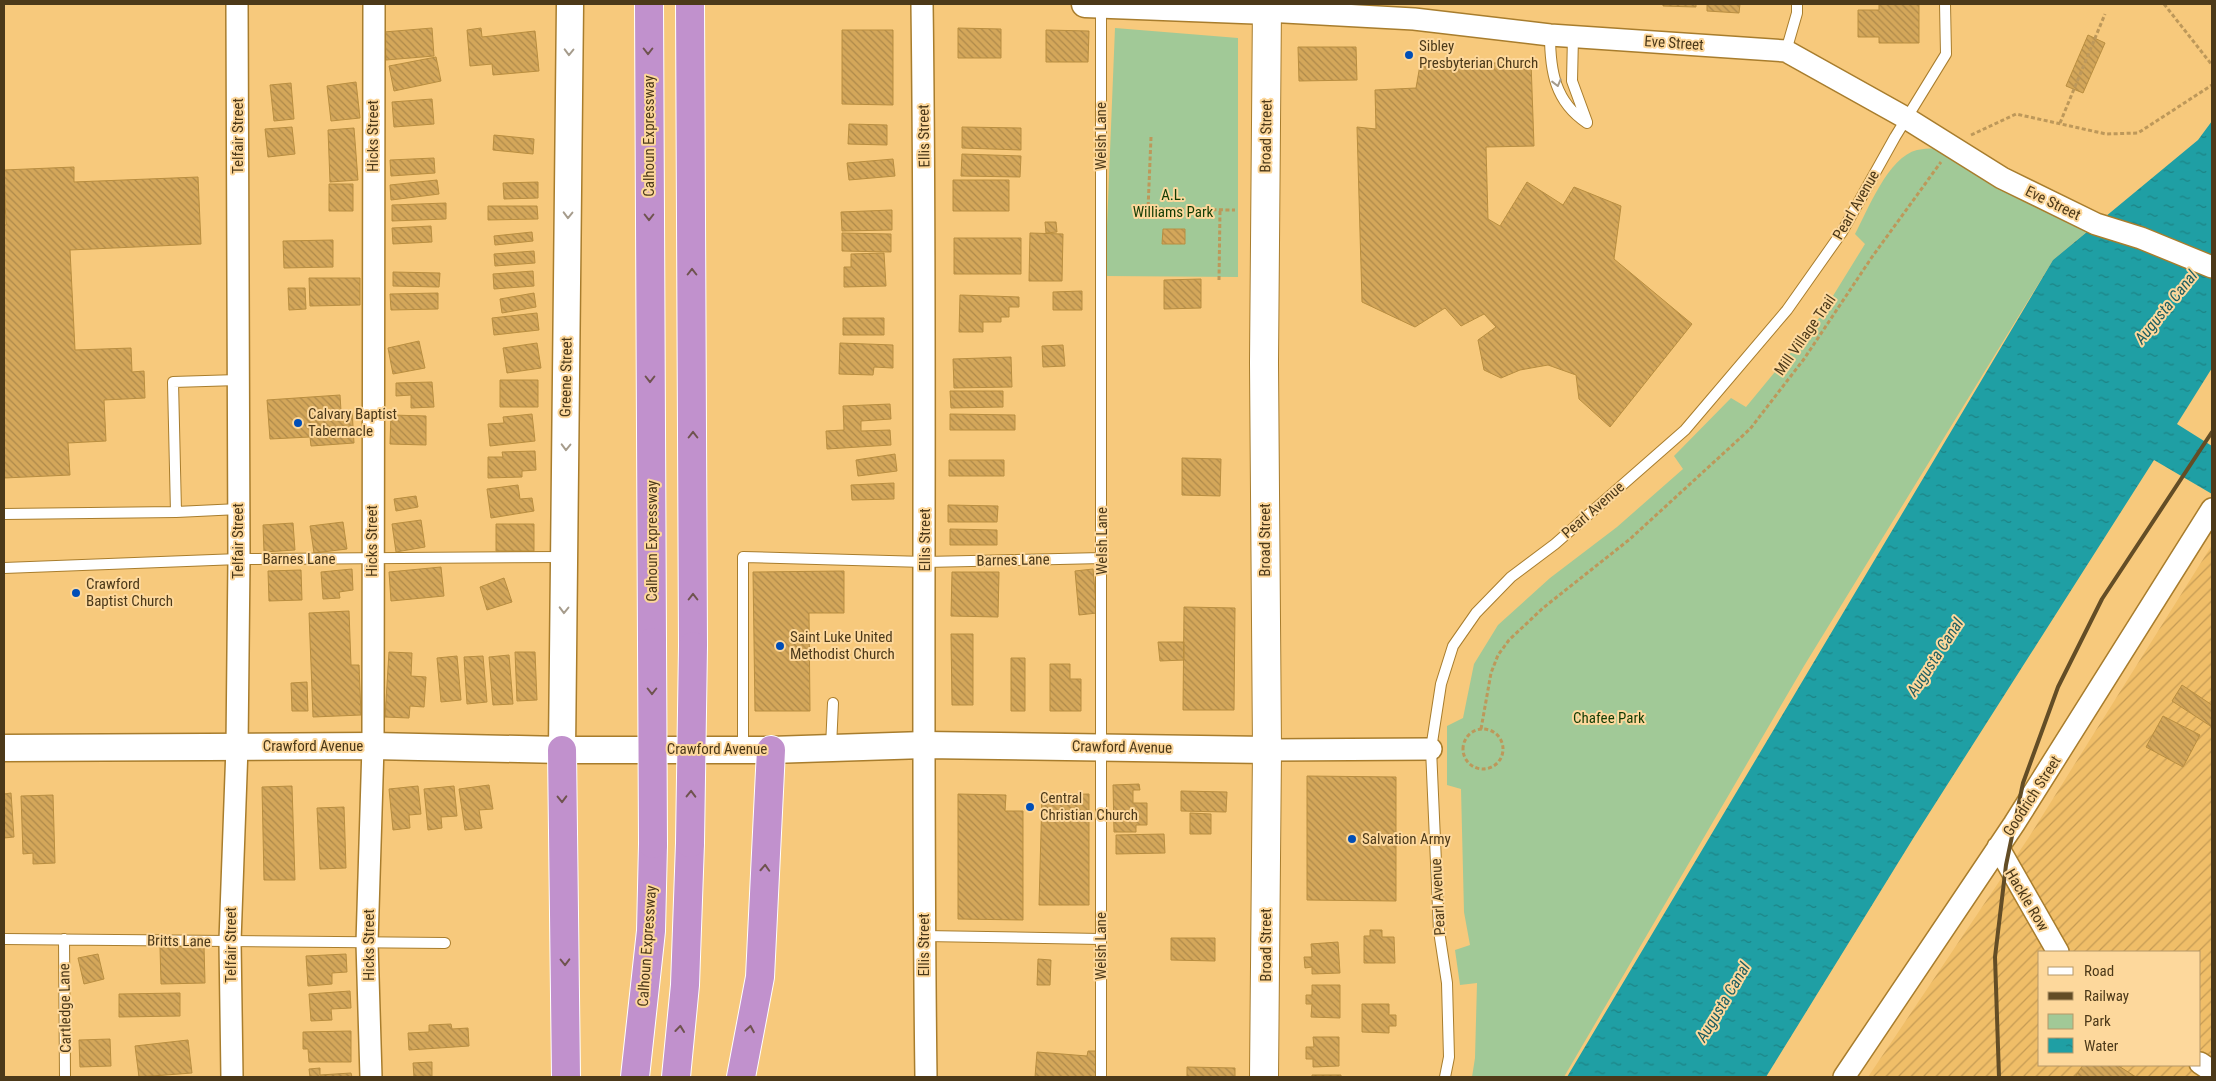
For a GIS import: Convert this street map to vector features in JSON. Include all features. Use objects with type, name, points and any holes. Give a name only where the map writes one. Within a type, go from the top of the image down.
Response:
[{"type":"highway","name":"Calhoun Expressway","points":[[635,1077],[650,931],[653,844],[649,4]]},
{"type":"highway","points":[[676,1077],[685,985],[690,843],[693,646],[692,95],[690,4]]},
{"type":"highway","points":[[562,750],[566,1077]]},
{"type":"highway","points":[[741,1077],[760,977],[772,750]]},
{"type":"main road","name":"Broad Street","points":[[1264,1077],[1267,750],[1264,363],[1268,7]]},
{"type":"street","name":"Telfair Street","points":[[232,1077],[230,941],[237,747],[239,559],[237,4]]},
{"type":"street","name":"Hicks Street","points":[[371,1077],[368,943],[373,746],[374,4]]},
{"type":"street","name":"Greene Street","points":[[562,750],[570,4]]},
{"type":"street","name":"Ellis Street","points":[[922,4],[925,228],[924,936],[926,1077]]},
{"type":"street","name":"Eve Street","points":[[1093,5],[1268,7],[1414,15],[1550,35],[1786,51],[1906,118],[2002,178],[2096,224],[2141,238],[2212,267]]},
{"type":"street","name":"Goodrich Street","points":[[1844,1077],[2014,824],[2212,509]]},
{"type":"street","name":"Crawford Avenue","points":[[4,748],[373,746],[562,750],[743,748],[772,750],[924,745],[1267,750],[1431,749]]},
{"type":"street","name":"Hackle Row","points":[[1998,847],[2057,951]]},
{"type":"street","points":[[2201,1064],[2212,1071]]},
{"type":"lane","points":[[1786,51],[1797,13],[1797,4]]},
{"type":"lane","name":"Pearl Avenue","points":[[1445,1077],[1449,1057],[1447,983],[1439,931],[1431,749],[1441,684],[1453,646],[1476,612],[1511,577],[1554,544],[1685,430],[1787,310],[1842,232],[1906,118],[1946,54],[1945,4]]},
{"type":"lane","name":"Welsh Lane","points":[[1093,5],[1102,558],[1101,1077]]},
{"type":"lane","points":[[1550,35],[1550,58],[1560,96],[1574,114],[1588,123],[1572,81],[1573,36]]},
{"type":"lane","points":[[176,512],[173,382],[238,380]]},
{"type":"lane","points":[[4,514],[176,512],[239,509]]},
{"type":"lane","name":"Barnes Lane","points":[[4,568],[239,559],[565,557]]},
{"type":"lane","name":"Barnes Lane","points":[[743,748],[743,557],[925,562],[1102,558]]},
{"type":"lane","points":[[831,748],[833,703]]},
{"type":"lane","points":[[924,936],[1101,938]]},
{"type":"lane","name":"Britts Lane","points":[[4,939],[445,944]]},
{"type":"lane","name":"Cartledge Lane","points":[[64,940],[65,1077]]},
{"type":"path","points":[[2164,4],[2212,65]]},
{"type":"path","points":[[2060,123],[2105,14]]},
{"type":"path","name":"Mill Village Trail","points":[[1481,728],[1491,673],[1498,655],[1509,640],[1543,608],[1630,539],[1750,429],[1804,359],[1877,249],[1927,178],[1952,147],[1978,131],[2016,114],[2106,134],[2138,133],[2212,85]]},
{"type":"path","points":[[1151,136],[1148,209],[1235,210]]},
{"type":"path","points":[[1219,280],[1220,210]]},
{"type":"path","points":[[1481,728],[1487,729],[1498,736],[1503,748],[1502,755],[1494,766],[1482,769],[1475,768],[1465,759],[1462,746],[1468,734],[1481,728]]},
{"type":"shaded area","points":[[2212,545],[2212,1077],[1868,1077],[2029,837]]},
{"type":"green space","name":"A.L. Williams Park","points":[[1115,28],[1238,38],[1238,277],[1105,276]]},
{"type":"green space","name":"Chafee Park","points":[[1952,147],[2096,224],[2053,260],[1804,666],[1564,1077],[1472,1077],[1475,1058],[1477,983],[1460,985],[1455,950],[1470,945],[1464,912],[1461,789],[1447,785],[1447,726],[1463,718],[1474,664],[1498,625],[1550,578],[1617,527],[1683,469],[1674,456],[1731,398],[1746,407],[1820,317],[1865,244],[1855,234],[1880,186],[1897,163],[1917,150]]},
{"type":"water","name":"Augusta Canal","points":[[2212,121],[2212,368],[2177,424],[2212,446],[2212,494],[2154,460],[1914,837],[1766,1077],[1567,1077],[2053,260],[2198,140]]},
{"type":"building","points":[[1663,4],[1696,4],[1696,7],[1663,6]]},
{"type":"building","points":[[1707,4],[1740,4],[1739,13],[1707,11]]},
{"type":"building","points":[[1879,4],[1919,4],[1919,43],[1879,43],[1879,37],[1858,37],[1858,10],[1879,10]]},
{"type":"building","points":[[432,28],[434,56],[386,60],[384,32]]},
{"type":"building","points":[[481,28],[482,37],[535,31],[539,71],[493,75],[492,64],[470,66],[467,30]]},
{"type":"building","points":[[958,28],[1001,29],[1001,58],[958,58]]},
{"type":"building","points":[[842,30],[893,30],[893,105],[842,104]]},
{"type":"building","points":[[1046,30],[1089,31],[1088,62],[1046,62]]},
{"type":"building","points":[[2088,35],[2105,43],[2083,93],[2066,86]]},
{"type":"building","points":[[1298,47],[1356,47],[1357,80],[1299,81]]},
{"type":"building","points":[[436,57],[441,81],[394,91],[389,66]]},
{"type":"building","points":[[1531,62],[1534,146],[1486,147],[1488,219],[1500,226],[1527,182],[1563,205],[1574,187],[1621,206],[1614,259],[1692,324],[1610,427],[1579,399],[1576,375],[1548,365],[1520,370],[1501,378],[1484,370],[1478,340],[1496,327],[1484,314],[1461,326],[1445,308],[1415,327],[1362,302],[1357,127],[1376,129],[1375,90],[1416,88],[1420,65]]},
{"type":"building","points":[[356,82],[360,118],[331,121],[327,86]]},
{"type":"building","points":[[291,83],[294,119],[274,121],[270,85]]},
{"type":"building","points":[[432,99],[434,124],[394,127],[392,102]]},
{"type":"building","points":[[849,124],[887,125],[887,145],[848,144]]},
{"type":"building","points":[[292,127],[295,154],[268,157],[265,129]]},
{"type":"building","points":[[962,127],[1021,128],[1021,150],[962,148]]},
{"type":"building","points":[[354,128],[358,180],[330,182],[328,130]]},
{"type":"building","points":[[494,135],[534,139],[533,154],[493,150]]},
{"type":"building","points":[[962,154],[1021,156],[1020,177],[961,176]]},
{"type":"building","points":[[434,158],[435,173],[391,176],[390,160]]},
{"type":"building","points":[[893,159],[895,176],[849,180],[847,163]]},
{"type":"building","points":[[74,167],[74,182],[198,177],[201,244],[70,250],[75,350],[131,348],[132,372],[144,371],[145,398],[104,400],[106,441],[68,443],[70,475],[4,478],[4,225],[6,225],[4,170]]},
{"type":"building","points":[[437,180],[439,194],[391,200],[390,185]]},
{"type":"building","points":[[953,180],[1009,180],[1009,211],[953,211]]},
{"type":"building","points":[[538,182],[538,198],[504,199],[503,183]]},
{"type":"building","points":[[329,184],[353,184],[353,211],[329,211]]},
{"type":"building","points":[[446,203],[446,219],[392,221],[392,205]]},
{"type":"building","points":[[488,206],[537,206],[538,219],[488,220]]},
{"type":"building","points":[[892,210],[892,230],[842,231],[841,212]]},
{"type":"building","points":[[1045,222],[1056,222],[1057,232],[1046,233]]},
{"type":"building","points":[[431,226],[432,242],[393,244],[392,228]]},
{"type":"building","points":[[1163,229],[1185,229],[1185,244],[1162,244]]},
{"type":"building","points":[[532,232],[533,241],[495,245],[494,236]]},
{"type":"building","points":[[842,233],[891,234],[891,252],[842,251]]},
{"type":"building","points":[[1030,233],[1063,234],[1062,281],[1029,281]]},
{"type":"building","points":[[954,238],[1021,238],[1021,274],[954,274]]},
{"type":"building","points":[[333,240],[333,267],[284,268],[283,241]]},
{"type":"building","points":[[534,251],[535,263],[495,266],[494,254]]},
{"type":"building","points":[[884,253],[886,286],[844,287],[844,267],[851,267],[851,254]]},
{"type":"building","points":[[533,271],[534,286],[494,289],[493,274]]},
{"type":"building","points":[[393,272],[440,273],[439,287],[393,286]]},
{"type":"building","points":[[309,278],[360,278],[360,305],[310,306]]},
{"type":"building","points":[[1201,279],[1201,308],[1164,309],[1164,280]]},
{"type":"building","points":[[288,288],[305,288],[306,309],[289,310]]},
{"type":"building","points":[[1082,291],[1082,310],[1053,310],[1053,292]]},
{"type":"building","points":[[438,293],[438,309],[391,310],[390,294]]},
{"type":"building","points":[[534,293],[536,307],[502,313],[500,299]]},
{"type":"building","points":[[960,295],[1019,297],[1019,307],[1009,307],[1009,317],[1001,317],[1001,322],[983,322],[983,332],[959,332]]},
{"type":"building","points":[[537,313],[539,330],[494,335],[492,318]]},
{"type":"building","points":[[843,318],[884,318],[884,335],[843,335]]},
{"type":"building","points":[[419,341],[425,368],[393,374],[388,348]]},
{"type":"building","points":[[537,343],[541,368],[507,373],[503,348]]},
{"type":"building","points":[[840,343],[893,345],[893,368],[874,367],[873,375],[839,374]]},
{"type":"building","points":[[1063,345],[1065,366],[1043,367],[1042,346]]},
{"type":"building","points":[[1011,357],[1012,387],[954,388],[953,359]]},
{"type":"building","points":[[500,380],[538,380],[538,407],[500,407]]},
{"type":"building","points":[[432,382],[434,407],[411,408],[411,395],[396,396],[396,383]]},
{"type":"building","points":[[950,391],[1003,391],[1003,407],[951,408]]},
{"type":"building","points":[[340,395],[341,411],[352,410],[354,443],[311,446],[310,437],[270,439],[267,400]]},
{"type":"building","points":[[890,404],[891,419],[861,421],[861,431],[890,430],[891,445],[827,449],[826,431],[844,430],[843,406]]},
{"type":"building","points":[[532,414],[535,441],[490,446],[488,424],[504,423],[503,417]]},
{"type":"building","points":[[950,414],[1015,415],[1015,430],[950,430]]},
{"type":"building","points":[[391,415],[426,416],[426,445],[390,444]]},
{"type":"building","points":[[535,451],[536,470],[522,471],[522,477],[488,478],[488,457],[503,457],[502,452]]},
{"type":"building","points":[[895,454],[897,471],[858,476],[856,460]]},
{"type":"building","points":[[1182,458],[1221,459],[1220,496],[1182,495]]},
{"type":"building","points":[[949,460],[1004,460],[1004,476],[949,476]]},
{"type":"building","points":[[894,483],[894,499],[852,500],[851,485]]},
{"type":"building","points":[[518,485],[520,499],[532,498],[534,511],[491,518],[487,489]]},
{"type":"building","points":[[416,496],[418,507],[396,511],[394,499]]},
{"type":"building","points":[[948,505],[998,506],[997,522],[948,522]]},
{"type":"building","points":[[421,520],[425,547],[396,552],[392,524]]},
{"type":"building","points":[[343,522],[347,549],[314,553],[310,526]]},
{"type":"building","points":[[293,523],[295,550],[264,552],[263,525]]},
{"type":"building","points":[[496,524],[534,524],[534,551],[496,551]]},
{"type":"building","points":[[950,529],[997,530],[997,545],[950,545]]},
{"type":"building","points":[[441,567],[444,596],[391,601],[389,572]]},
{"type":"building","points":[[352,569],[353,590],[339,592],[340,598],[323,599],[321,572]]},
{"type":"building","points":[[1093,569],[1097,613],[1079,615],[1075,571]]},
{"type":"building","points":[[301,570],[302,600],[269,601],[268,571]]},
{"type":"building","points":[[844,571],[844,613],[809,613],[810,711],[755,711],[753,572]]},
{"type":"building","points":[[952,572],[999,572],[998,617],[951,616]]},
{"type":"building","points":[[504,578],[512,602],[487,610],[480,587]]},
{"type":"building","points":[[1184,607],[1235,608],[1234,710],[1183,710]]},
{"type":"building","points":[[349,611],[351,665],[359,665],[361,715],[313,717],[309,613]]},
{"type":"building","points":[[951,634],[973,634],[973,705],[952,705]]},
{"type":"building","points":[[1158,642],[1184,642],[1184,660],[1160,661]]},
{"type":"building","points":[[389,652],[412,653],[411,676],[426,677],[424,707],[410,706],[409,718],[385,717]]},
{"type":"building","points":[[515,652],[535,652],[537,700],[517,701]]},
{"type":"building","points":[[509,655],[513,704],[493,705],[489,657]]},
{"type":"building","points":[[457,656],[461,700],[441,702],[437,658]]},
{"type":"building","points":[[483,656],[487,702],[467,704],[464,657]]},
{"type":"building","points":[[1011,658],[1025,658],[1025,711],[1011,711]]},
{"type":"building","points":[[1050,664],[1070,664],[1070,679],[1081,679],[1081,711],[1050,711]]},
{"type":"building","points":[[307,682],[308,711],[292,711],[291,683]]},
{"type":"building","points":[[2182,685],[2212,705],[2212,727],[2172,701]]},
{"type":"building","points":[[2163,716],[2200,735],[2183,767],[2146,747]]},
{"type":"building","name":"Salvation Army","points":[[1307,776],[1396,777],[1396,901],[1307,900]]},
{"type":"building","points":[[1139,784],[1140,790],[1133,790],[1133,803],[1147,803],[1147,825],[1136,825],[1136,832],[1114,832],[1113,785]]},
{"type":"building","points":[[489,785],[493,809],[479,810],[482,828],[465,830],[459,789]]},
{"type":"building","points":[[292,786],[295,880],[264,880],[262,787]]},
{"type":"building","points":[[418,786],[421,814],[409,815],[410,828],[393,830],[389,789]]},
{"type":"building","points":[[454,786],[457,816],[441,817],[442,828],[428,830],[424,789]]},
{"type":"building","points":[[1181,791],[1227,792],[1226,812],[1181,811]]},
{"type":"building","points":[[11,793],[14,837],[4,838],[4,794]]},
{"type":"building","points":[[958,794],[1006,795],[1005,811],[1023,811],[1023,920],[958,919]]},
{"type":"building","points":[[1089,794],[1089,905],[1039,905],[1042,795]]},
{"type":"building","points":[[53,795],[55,863],[33,864],[33,853],[23,854],[21,796]]},
{"type":"building","points":[[344,807],[346,868],[320,869],[317,808]]},
{"type":"building","points":[[1190,813],[1211,814],[1211,834],[1190,834]]},
{"type":"building","points":[[1164,834],[1165,853],[1116,854],[1116,835]]},
{"type":"building","points":[[1370,930],[1382,930],[1382,937],[1394,937],[1395,963],[1364,963],[1364,936],[1370,936]]},
{"type":"building","points":[[1171,938],[1215,938],[1215,961],[1171,960]]},
{"type":"building","points":[[1338,942],[1340,973],[1312,974],[1312,967],[1305,968],[1304,957],[1312,957],[1311,944]]},
{"type":"building","points":[[204,946],[205,983],[161,984],[160,947]]},
{"type":"building","points":[[98,954],[104,979],[84,984],[78,958]]},
{"type":"building","points":[[346,954],[347,972],[332,973],[332,984],[308,986],[306,956]]},
{"type":"building","points":[[1038,959],[1051,960],[1050,985],[1037,985]]},
{"type":"building","points":[[1312,985],[1340,985],[1340,1018],[1311,1017],[1312,1004],[1306,1004],[1306,995],[1312,995]]},
{"type":"building","points":[[350,991],[351,1008],[331,1009],[332,1020],[311,1021],[309,994]]},
{"type":"building","points":[[180,993],[180,1016],[119,1017],[119,994]]},
{"type":"building","points":[[1362,1004],[1389,1004],[1389,1015],[1396,1015],[1396,1026],[1389,1026],[1389,1033],[1362,1032]]},
{"type":"building","points":[[451,1024],[452,1029],[468,1028],[469,1046],[409,1050],[408,1033],[429,1032],[429,1025]]},
{"type":"building","points":[[351,1031],[351,1062],[309,1062],[308,1049],[303,1049],[303,1032]]},
{"type":"building","points":[[1313,1037],[1339,1037],[1339,1066],[1313,1067],[1313,1059],[1306,1059],[1306,1047],[1314,1047]]},
{"type":"building","points":[[110,1039],[111,1066],[80,1067],[79,1040]]},
{"type":"building","points":[[188,1040],[192,1073],[139,1077],[135,1046]]},
{"type":"building","points":[[1088,1051],[1101,1051],[1099,1077],[1035,1077],[1037,1052],[1087,1056]]},
{"type":"building","points":[[432,1062],[432,1077],[414,1077],[413,1063]]},
{"type":"building","points":[[2082,1066],[2119,1066],[2136,1077],[2075,1077]]},
{"type":"building","points":[[1187,1067],[1235,1068],[1235,1077],[1187,1077]]},
{"type":"building","points":[[320,1068],[320,1075],[351,1073],[352,1077],[310,1077],[309,1069]]},
{"type":"building","points":[[1312,1075],[1341,1075],[1341,1077],[1312,1077]]},
{"type":"railway","points":[[1999,1077],[1995,957],[2006,865],[2023,783],[2058,687],[2102,599],[2212,432]]},
{"type":"place","name":"Sibley Presbyterian Church","points":[[1409,55]]},
{"type":"place","name":"Calvary Baptist Tabernacle","points":[[298,423]]},
{"type":"place","name":"Crawford Baptist Church","points":[[76,593]]},
{"type":"place","name":"Saint Luke United Methodist Church","points":[[780,646]]},
{"type":"place","name":"Central Christian Church","points":[[1030,807]]},
{"type":"place","name":"Salvation Army","points":[[1352,839]]}]
